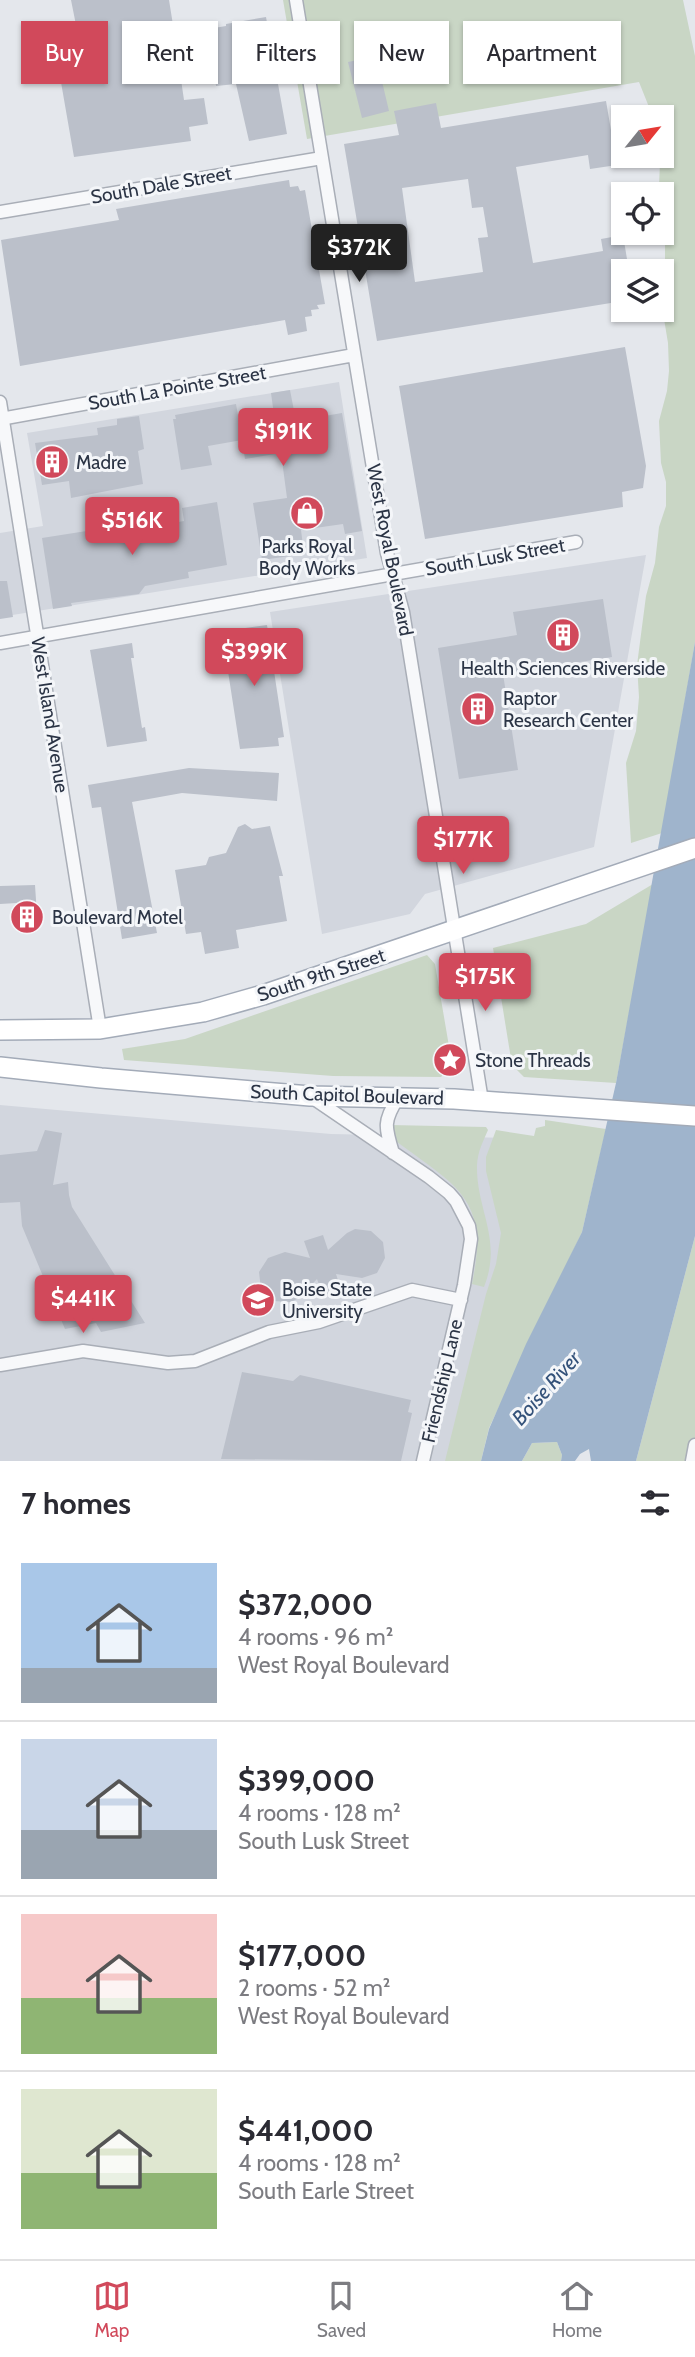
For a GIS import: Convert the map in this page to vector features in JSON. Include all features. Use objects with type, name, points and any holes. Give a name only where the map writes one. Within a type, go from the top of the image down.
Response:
[{"type":"main road","name":"South 9th Street","points":[[100,1029],[203,1012],[263,995],[695,848]]},
{"type":"main road","points":[[0,1030],[100,1029]]},
{"type":"main road","name":"South Capitol Boulevard","points":[[0,1067],[310,1096],[482,1101],[695,1116]]},
{"type":"street","name":"West Royal Boulevard","points":[[296,0],[387,553],[403,612],[482,1101]]},
{"type":"street","name":"South Dale Street","points":[[0,212],[322,158]]},
{"type":"street","name":"South La Pointe Street","points":[[1,419],[354,355]]},
{"type":"street","name":"West Island Avenue","points":[[0,402],[100,1029]]},
{"type":"street","name":"South Lusk Street","points":[[0,643],[576,542]]},
{"type":"street","name":"Friendship Lane","points":[[310,1096],[449,1193],[463,1212],[471,1239],[461,1300],[423,1461]]},
{"type":"street","points":[[393,1154],[385,1128],[388,1113],[398,1098]]},
{"type":"street","points":[[0,1366],[83,1351],[169,1363],[195,1361],[269,1332],[319,1322],[412,1290],[461,1300]]},
{"type":"street","points":[[692,1461],[695,1445]]},
{"type":"shaded area","points":[[339,382],[367,558],[0,617],[0,533],[43,526],[27,433]]},
{"type":"shaded area","points":[[646,555],[594,847],[425,894],[410,914],[322,934],[270,612]]},
{"type":"shaded area","name":"Boise State University","points":[[0,1105],[331,1134],[556,1139],[475,1461],[0,1461]]},
{"type":"green space","points":[[283,0],[683,0],[695,56],[695,642],[662,833],[631,843],[626,763],[636,731],[639,697],[637,665],[646,596],[655,563],[659,527],[666,506],[659,421],[669,371],[664,322],[674,322],[674,259],[665,259],[665,245],[674,245],[674,182],[659,182],[660,168],[674,168],[674,105],[648,105],[639,82],[307,139],[298,84],[340,84],[340,21],[287,21]]},
{"type":"green space","points":[[653,884],[616,1083],[524,1077],[512,1065],[493,948],[586,924]]},
{"type":"green space","points":[[427,955],[435,964],[452,1064],[441,1077],[333,1076],[124,1060],[122,1049],[185,1039]]},
{"type":"green space","points":[[545,1120],[606,1129],[582,1232],[489,1428],[481,1461],[445,1461],[486,1294],[496,1264],[501,1233],[486,1171],[486,1157],[496,1130],[534,1136],[536,1128],[545,1126]]},
{"type":"green space","points":[[390,1125],[486,1127],[488,1130],[477,1165],[491,1254],[484,1287],[472,1284],[476,1232],[472,1214],[464,1198],[437,1171],[393,1139]]},
{"type":"green space","points":[[695,1236],[695,1461],[636,1461]]},
{"type":"green space","points":[[557,1442],[562,1455],[561,1461],[522,1461],[532,1443]]},
{"type":"water","name":"Boise River","points":[[695,642],[695,1236],[636,1461],[591,1461],[589,1449],[575,1461],[561,1461],[562,1455],[557,1442],[532,1443],[522,1461],[481,1461],[489,1429],[526,1344],[582,1232],[616,1083]]},
{"type":"building","points":[[71,0],[169,0],[172,21],[122,21],[122,84],[182,84],[184,100],[204,98],[208,124],[189,127],[191,141],[74,157],[61,84],[108,84],[108,21],[75,21]]},
{"type":"building","points":[[266,17],[267,21],[243,21]]},
{"type":"building","points":[[232,23],[232,84],[236,84],[216,86],[218,27]]},
{"type":"building","points":[[354,61],[354,84],[383,84],[389,111],[362,118],[348,62]]},
{"type":"building","points":[[236,84],[278,84],[287,134],[249,141]]},
{"type":"building","points":[[606,101],[611,130],[611,166],[590,169],[588,155],[516,167],[533,263],[603,251],[601,239],[611,237],[611,245],[625,245],[627,259],[611,259],[611,303],[377,341],[344,144],[399,135],[394,111],[436,103],[441,128]],"holes":[[[468,179],[472,208],[483,207],[488,237],[478,238],[483,272],[415,282],[402,188]]]},
{"type":"building","points":[[289,180],[290,187],[298,186],[300,191],[305,190],[325,304],[317,305],[319,309],[311,310],[312,316],[305,317],[307,331],[288,335],[285,320],[20,366],[1,240],[119,220],[116,209]]},
{"type":"building","points":[[625,347],[646,466],[643,488],[622,492],[623,507],[425,539],[399,386]]},
{"type":"building","points":[[290,390],[296,421],[342,413],[362,531],[345,534],[343,524],[301,530],[304,554],[262,560],[253,503],[287,498],[281,453],[245,459],[242,440],[208,446],[212,465],[181,470],[173,419],[176,419],[175,415],[236,404],[239,421],[274,415],[271,393]]},
{"type":"building","points":[[139,416],[144,449],[138,451],[143,484],[71,498],[69,481],[42,485],[35,443],[98,435],[97,428],[117,425],[117,419]]},
{"type":"building","points":[[217,502],[227,565],[188,572],[189,578],[145,586],[139,594],[71,603],[72,606],[53,609],[42,538],[112,527],[113,533],[184,521],[182,508]]},
{"type":"building","points":[[0,581],[7,581],[13,617],[0,619]]},
{"type":"building","points":[[603,599],[612,657],[503,674],[518,770],[459,779],[438,648],[517,635],[513,612]]},
{"type":"building","points":[[267,625],[284,737],[278,738],[279,746],[240,749],[223,639],[240,636],[238,629]]},
{"type":"building","points":[[132,643],[134,658],[131,658],[142,728],[145,727],[147,741],[107,747],[90,650]]},
{"type":"building","points":[[189,768],[279,773],[277,801],[182,793],[132,802],[157,933],[122,939],[101,807],[92,808],[88,785]]},
{"type":"building","points":[[245,824],[252,829],[270,826],[283,876],[279,876],[287,921],[236,930],[239,948],[205,954],[201,932],[186,934],[175,870],[206,865],[209,857],[226,853],[238,827]]},
{"type":"building","name":"Boulevard Motel","points":[[35,885],[38,930],[19,931],[17,903],[0,904],[0,886]]},
{"type":"building","points":[[45,1130],[62,1133],[53,1185],[68,1182],[72,1207],[145,1323],[101,1332],[96,1323],[65,1329],[22,1226],[20,1202],[0,1203],[0,1155],[37,1151]]},
{"type":"building","points":[[355,1229],[371,1231],[383,1242],[385,1258],[377,1273],[362,1278],[336,1274],[341,1290],[323,1296],[317,1279],[299,1298],[291,1302],[273,1301],[261,1289],[259,1272],[268,1258],[285,1252],[310,1258],[304,1241],[323,1235],[328,1250]]},
{"type":"building","points":[[242,1372],[293,1381],[300,1375],[411,1400],[408,1412],[412,1413],[401,1461],[221,1459]]},
{"type":"place","name":"Madre","points":[[52,462]]},
{"type":"place","name":"Parks Royal Body Works","points":[[307,513]]},
{"type":"place","name":"Health Sciences Riverside","points":[[563,635]]},
{"type":"place","name":"Raptor Research Center","points":[[478,709]]},
{"type":"place","name":"Boulevard Motel","points":[[27,917]]},
{"type":"place","name":"Stone Threads","points":[[450,1060]]},
{"type":"place","name":"Boise State University","points":[[258,1300]]}]
